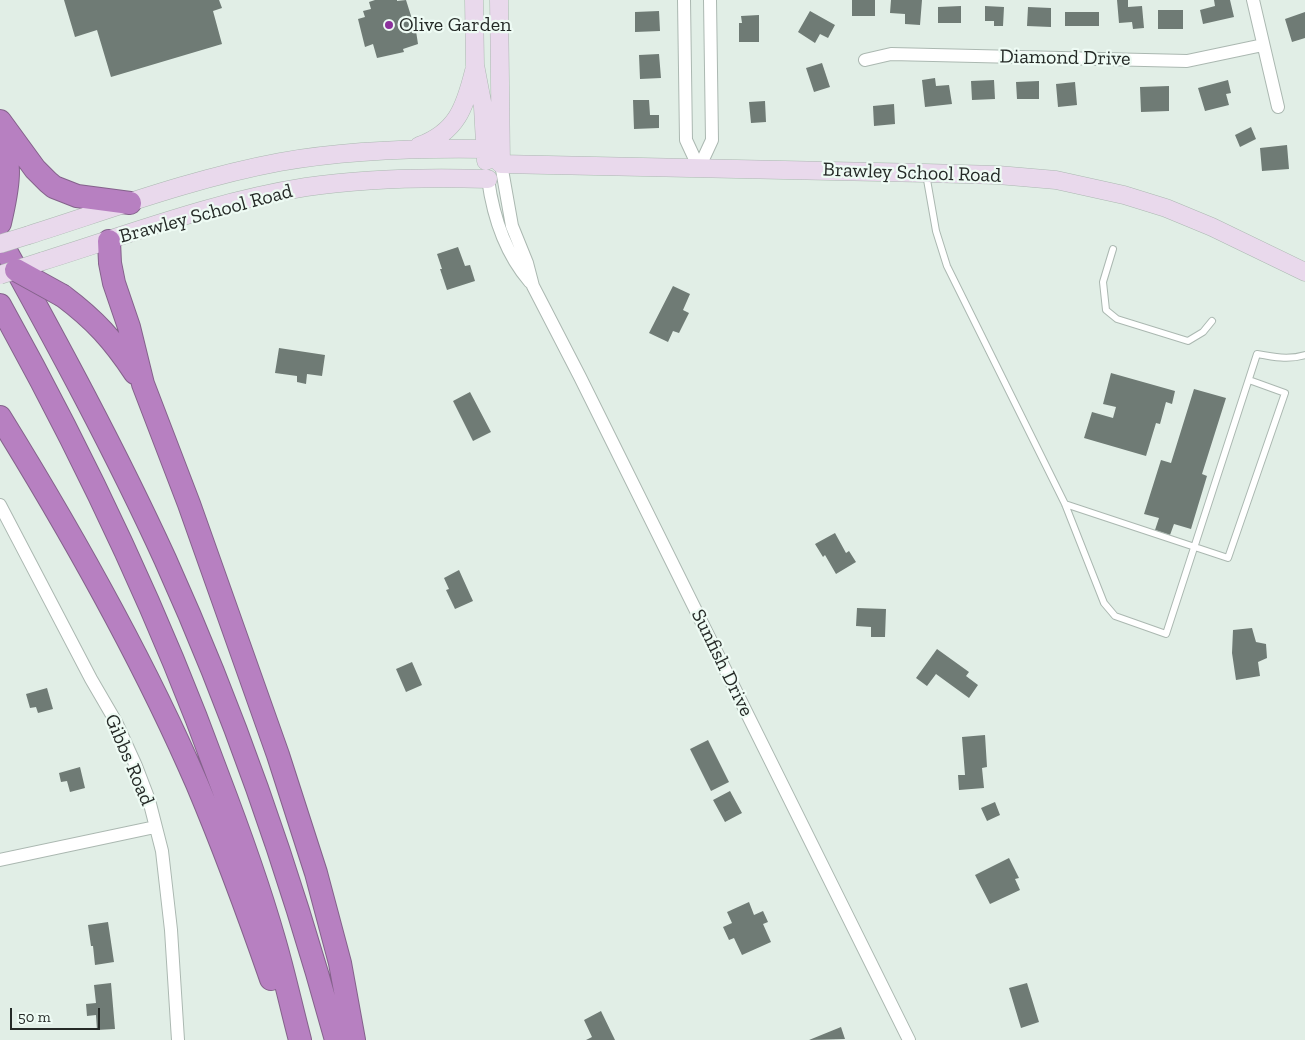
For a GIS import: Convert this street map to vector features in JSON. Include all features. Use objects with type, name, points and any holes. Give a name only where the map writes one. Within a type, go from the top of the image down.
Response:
[{"type":"highway","points":[[0,121],[35,169],[54,187],[66,193],[86,198],[130,203]]},
{"type":"highway","points":[[0,128],[8,160],[7,196],[0,223]]},
{"type":"highway","points":[[0,240],[105,434],[165,560],[195,629],[263,804],[304,930],[336,1040]]},
{"type":"highway","points":[[109,241],[110,263],[114,284],[129,326],[143,384],[195,523],[298,815],[331,926],[348,1002],[354,1040]]},
{"type":"highway","points":[[5,269],[63,296],[88,315],[105,332],[143,384]]},
{"type":"highway","points":[[0,306],[50,398],[109,514],[187,693],[230,806],[254,877],[274,939],[300,1040]]},
{"type":"highway","points":[[0,417],[98,585],[136,656],[172,731],[196,784],[245,904],[288,1040]]},
{"type":"main road","points":[[414,148],[438,138],[446,132],[457,119],[468,95],[475,66],[474,0]]},
{"type":"main road","points":[[488,179],[501,164],[499,0]]},
{"type":"main road","name":"Sunfish Drive","points":[[475,66],[483,107],[484,149],[488,179]]},
{"type":"main road","name":"Brawley School Road","points":[[0,244],[212,177],[278,162],[338,154],[414,148],[484,149]]},
{"type":"main road","points":[[484,149],[501,164]]},
{"type":"main road","name":"Brawley School Road","points":[[501,164],[998,175],[1056,180],[1124,195],[1166,208],[1305,272]]},
{"type":"main road","name":"Brawley School Road","points":[[5,269],[43,261],[220,206],[305,188],[400,178],[488,179]]},
{"type":"street","points":[[684,0],[686,140],[699,168]]},
{"type":"street","points":[[699,168],[712,140],[710,0]]},
{"type":"street","points":[[1253,0],[1278,107]]},
{"type":"street","name":"Diamond Drive","points":[[865,60],[891,54],[1187,61],[1263,45]]},
{"type":"street","name":"Sunfish Drive","points":[[501,164],[512,226],[527,263],[533,286],[910,1040]]},
{"type":"street","name":"Sunfish Drive","points":[[488,179],[493,209],[503,236],[517,268],[533,286]]},
{"type":"street","name":"Gibbs Road","points":[[0,505],[91,679],[116,722],[149,800],[162,850],[172,930],[178,1040]]},
{"type":"street","points":[[0,860],[155,827]]},
{"type":"lane","points":[[925,173],[936,232],[947,266],[1065,504],[1104,603],[1115,616],[1166,634],[1257,354],[1277,357],[1305,355]]},
{"type":"lane","points":[[1113,249],[1104,282],[1106,310],[1117,319],[1188,341],[1203,332],[1212,321]]},
{"type":"lane","points":[[1065,504],[1228,558],[1285,393],[1248,380]]},
{"type":"building","points":[[64,0],[219,0],[222,8],[213,11],[222,44],[111,77],[97,30],[75,37]]},
{"type":"building","name":"Olive Garden","points":[[375,0],[406,0],[412,19],[416,17],[420,30],[416,31],[418,44],[403,49],[404,52],[377,58],[373,44],[365,47],[358,19],[365,17],[363,11],[371,9],[369,2]]},
{"type":"building","points":[[852,0],[875,0],[875,16],[852,16]]},
{"type":"building","points":[[891,0],[922,0],[920,25],[905,24],[905,14],[890,13]]},
{"type":"building","points":[[1117,0],[1128,0],[1128,7],[1142,6],[1144,28],[1133,29],[1132,22],[1119,23]]},
{"type":"building","points":[[1214,0],[1230,0],[1234,17],[1203,24],[1200,10],[1215,6]]},
{"type":"building","points":[[961,6],[961,23],[938,23],[938,7]]},
{"type":"building","points":[[985,6],[1004,7],[1003,26],[994,26],[994,21],[985,21]]},
{"type":"building","points":[[1028,7],[1051,8],[1051,27],[1027,26]]},
{"type":"building","points":[[1158,10],[1183,10],[1183,29],[1158,29]]},
{"type":"building","points":[[659,11],[660,31],[635,32],[635,12]]},
{"type":"building","points":[[810,11],[835,25],[828,38],[820,34],[815,43],[798,32]]},
{"type":"building","points":[[1065,12],[1099,12],[1099,26],[1065,26]]},
{"type":"building","points":[[1305,12],[1305,38],[1292,42],[1285,19]]},
{"type":"building","points":[[759,15],[759,42],[739,42],[739,23],[742,23],[741,16]]},
{"type":"building","points":[[659,54],[661,78],[640,79],[639,55]]},
{"type":"building","points":[[822,63],[830,87],[814,92],[806,68]]},
{"type":"building","points":[[935,78],[936,86],[949,85],[952,104],[925,107],[922,80]]},
{"type":"building","points":[[994,80],[995,99],[972,100],[971,81]]},
{"type":"building","points":[[1228,80],[1231,93],[1226,94],[1229,105],[1205,111],[1198,88]]},
{"type":"building","points":[[1039,81],[1039,99],[1017,99],[1016,82]]},
{"type":"building","points":[[1075,82],[1077,105],[1058,107],[1056,84]]},
{"type":"building","points":[[1169,86],[1169,111],[1141,112],[1140,87]]},
{"type":"building","points":[[633,100],[649,100],[650,115],[659,115],[659,128],[634,129]]},
{"type":"building","points":[[765,101],[766,122],[751,123],[749,102]]},
{"type":"building","points":[[894,104],[895,124],[874,126],[873,106]]},
{"type":"building","points":[[1251,127],[1256,139],[1240,147],[1235,135]]},
{"type":"building","points":[[1287,145],[1289,169],[1262,171],[1260,148]]},
{"type":"building","points":[[458,247],[465,266],[470,265],[475,281],[447,290],[437,254]]},
{"type":"building","points":[[673,286],[690,294],[683,310],[689,313],[679,333],[673,331],[668,342],[649,333]]},
{"type":"building","points":[[279,348],[325,355],[322,376],[307,374],[306,384],[297,382],[297,376],[275,373]]},
{"type":"building","points":[[1111,373],[1175,391],[1172,404],[1166,402],[1160,424],[1156,423],[1146,456],[1084,438],[1092,412],[1113,418],[1116,407],[1103,404]]},
{"type":"building","points":[[1194,389],[1226,398],[1202,474],[1207,476],[1191,529],[1174,524],[1170,535],[1155,530],[1159,518],[1144,514],[1161,460],[1171,463]]},
{"type":"building","points":[[470,392],[491,432],[473,441],[453,401]]},
{"type":"building","points":[[835,533],[846,553],[849,551],[856,562],[836,574],[825,555],[823,557],[815,544]]},
{"type":"building","points":[[459,570],[473,601],[455,609],[446,590],[449,589],[444,578]]},
{"type":"building","points":[[857,608],[886,609],[885,637],[871,637],[871,627],[856,626]]},
{"type":"building","points":[[1252,628],[1256,642],[1266,644],[1267,658],[1258,662],[1260,676],[1236,680],[1232,653],[1233,630]]},
{"type":"building","points":[[937,649],[969,672],[966,676],[978,685],[969,698],[936,674],[927,686],[916,678]]},
{"type":"building","points":[[412,662],[422,685],[406,692],[396,669]]},
{"type":"building","points":[[47,688],[53,709],[38,713],[36,707],[30,708],[26,694]]},
{"type":"building","points":[[985,735],[987,767],[982,768],[984,788],[959,790],[958,775],[965,775],[962,737]]},
{"type":"building","points":[[708,740],[729,782],[711,791],[690,749]]},
{"type":"building","points":[[80,767],[85,788],[70,792],[67,781],[61,782],[59,773]]},
{"type":"building","points":[[730,791],[742,813],[725,822],[713,800]]},
{"type":"building","points":[[995,802],[1000,815],[987,821],[981,808]]},
{"type":"building","points":[[1009,858],[1019,878],[1015,879],[1020,890],[990,904],[975,875]]},
{"type":"building","points":[[749,902],[754,915],[763,911],[768,922],[763,924],[771,942],[742,955],[734,938],[729,940],[723,927],[732,923],[727,912]]},
{"type":"building","points":[[108,922],[114,962],[95,965],[88,925]]},
{"type":"building","points":[[111,983],[115,1029],[97,1030],[96,1015],[87,1016],[86,1004],[96,1003],[94,985]]},
{"type":"building","points":[[1027,983],[1039,1022],[1021,1028],[1009,988]]},
{"type":"building","points":[[601,1011],[615,1040],[586,1040],[592,1037],[584,1020]]},
{"type":"building","points":[[841,1027],[845,1039],[809,1040]]},
{"type":"place","name":"Olive Garden","points":[[389,25]]}]
